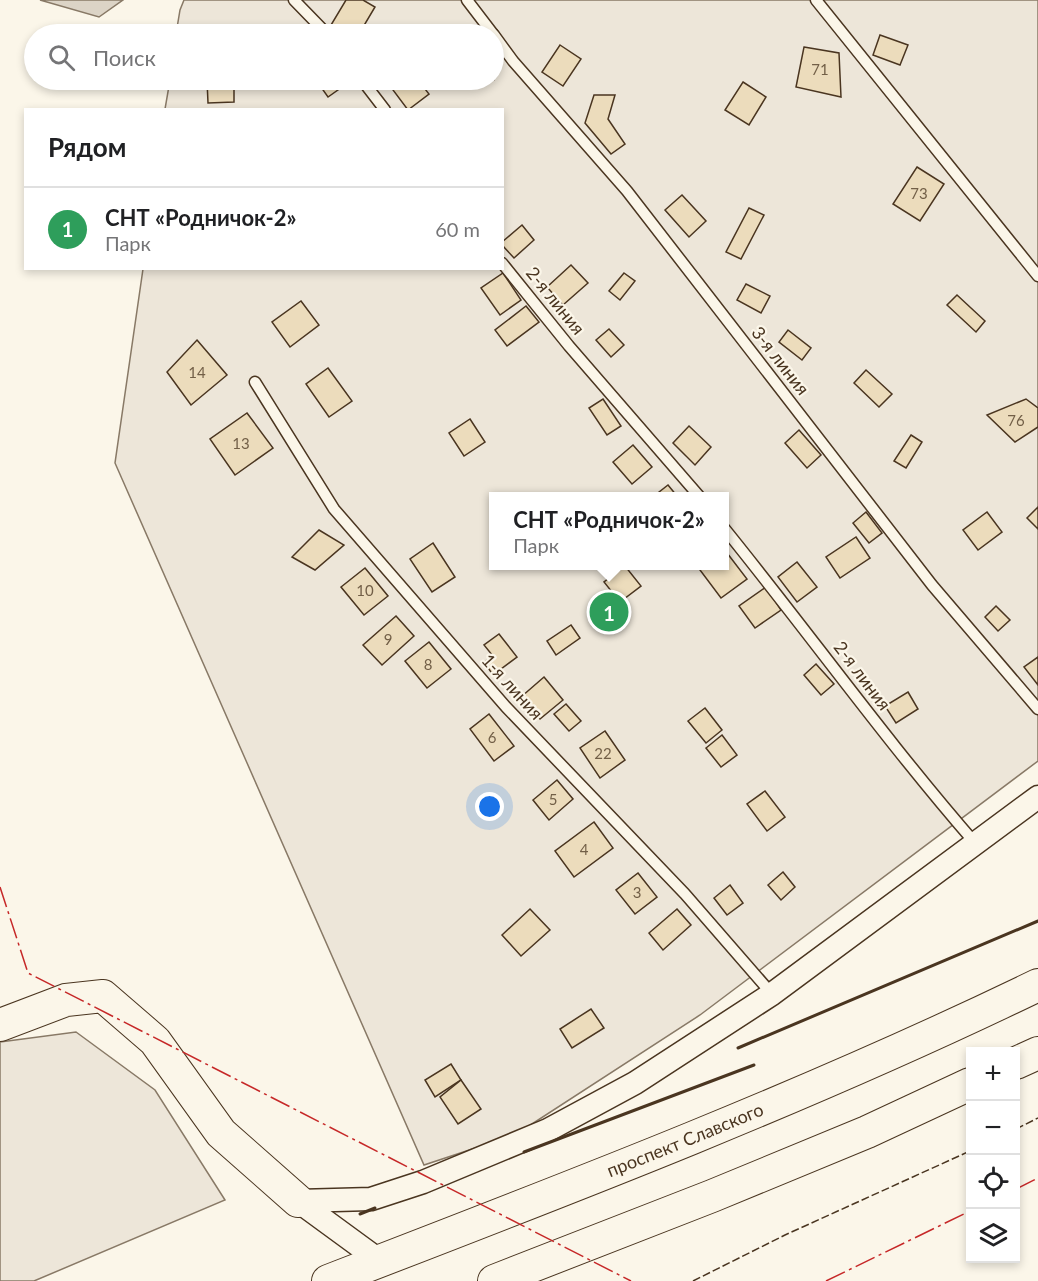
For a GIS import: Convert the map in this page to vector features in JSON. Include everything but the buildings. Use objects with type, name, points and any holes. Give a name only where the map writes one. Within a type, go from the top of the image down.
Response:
[{"type":"main road","name":"проспект Славского","points":[[327,1281],[533,1202],[840,1076],[1038,985]]},
{"type":"main road","points":[[0,1024],[66,1000],[103,996],[154,1041],[220,1133],[298,1201]]},
{"type":"main road","points":[[1020,1061],[1038,1053]]},
{"type":"main road","points":[[494,1281],[712,1196],[867,1132],[966,1086]]},
{"type":"street","points":[[298,1201],[371,1199],[423,1182],[548,1130],[635,1083],[772,994],[1038,797]]},
{"type":"street","points":[[298,1201],[380,1261]]},
{"type":"lane","points":[[294,0],[317,24]]},
{"type":"lane","name":"3-я линия","points":[[467,0],[485,24]]},
{"type":"lane","points":[[816,0],[1038,276]]},
{"type":"lane","name":"3-я линия","points":[[504,49],[627,191],[932,585],[1038,709]]},
{"type":"lane","points":[[370,90],[383,108]]},
{"type":"lane","name":"2-я линия","points":[[504,265],[569,346],[696,492]]},
{"type":"lane","name":"1-я линия","points":[[255,381],[334,509],[506,707],[685,894],[772,994]]},
{"type":"lane","name":"2-я линия","points":[[729,534],[793,613],[926,787],[975,843]]},
{"type":"shaded area","points":[[40,0],[123,0],[99,17]]},
{"type":"shaded area","points":[[184,0],[1038,0],[1038,761],[700,1015],[515,1135],[424,1165],[115,463],[143,270],[504,270],[504,108],[165,108],[168,90],[504,90],[504,24],[178,24]]},
{"type":"shaded area","points":[[76,1032],[155,1090],[225,1200],[34,1281],[0,1281],[0,1042]]},
{"type":"fence","points":[[1020,1127],[1038,1118]]},
{"type":"fence","points":[[693,1281],[785,1235],[966,1153]]},
{"type":"wall","points":[[738,1048],[1038,921]]},
{"type":"wall","points":[[524,1152],[754,1065]]},
{"type":"wall","points":[[360,1214],[375,1208]]},
{"type":"power","points":[[0,887],[28,973],[631,1281]]},
{"type":"power","points":[[1020,1187],[1038,1178]]},
{"type":"power","points":[[826,1281],[966,1213]]},
{"type":"place","name":"СНТ «Родничок-2»","points":[[609,612]]}]
